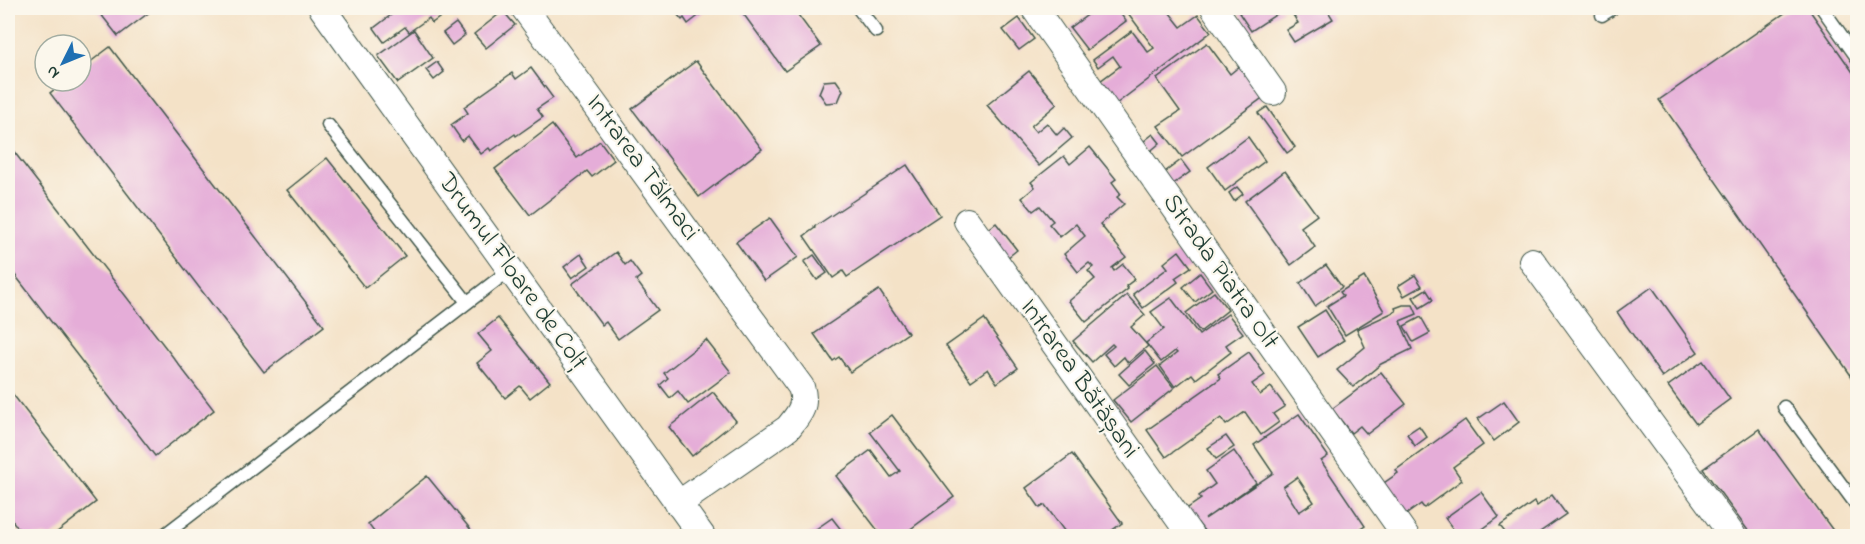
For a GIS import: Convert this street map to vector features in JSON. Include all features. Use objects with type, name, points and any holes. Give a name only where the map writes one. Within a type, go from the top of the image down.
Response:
[{"type":"street","name":"Drumul Floare de Colț","points":[[322,8],[702,537]]},
{"type":"street","name":"Intrarea Tălmaci","points":[[525,8],[801,387],[805,400],[788,428],[678,504]]},
{"type":"street","name":"Strada Piatra Olt","points":[[1034,8],[1406,537]]},
{"type":"street","points":[[1214,8],[1273,92]]},
{"type":"street","name":"Intrarea Bătășani","points":[[967,221],[1191,537]]},
{"type":"street","points":[[1532,261],[1733,537]]},
{"type":"lane","points":[[858,8],[876,31]]},
{"type":"lane","points":[[1602,15],[1613,8]]},
{"type":"lane","points":[[1822,8],[1857,59]]},
{"type":"lane","points":[[328,125],[467,302]]},
{"type":"lane","points":[[163,537],[511,270]]},
{"type":"lane","points":[[1784,407],[1857,507]]},
{"type":"building","points":[[96,8],[155,8],[118,36]]},
{"type":"building","points":[[398,8],[453,8],[432,23],[429,18],[409,32],[405,27],[384,42],[374,28]]},
{"type":"building","points":[[672,8],[704,8],[706,10],[688,24]]},
{"type":"building","points":[[739,8],[793,8],[821,46],[785,71]]},
{"type":"building","points":[[1097,8],[1116,8],[1126,21],[1087,50],[1070,28]]},
{"type":"building","points":[[1166,8],[1181,27],[1198,15],[1211,32],[1112,107],[1096,84],[1120,66],[1113,56],[1098,67],[1093,60],[1132,31],[1148,52],[1154,48],[1125,9]]},
{"type":"building","points":[[1247,8],[1281,8],[1283,10],[1251,31],[1239,13]]},
{"type":"building","points":[[1289,8],[1326,8],[1333,19],[1294,42],[1286,30],[1298,23]]},
{"type":"building","points":[[1792,8],[1808,8],[1857,78],[1857,384],[1659,100]]},
{"type":"building","points":[[503,11],[515,25],[486,48],[474,34]]},
{"type":"building","points":[[1019,18],[1034,39],[1019,50],[1003,30]]},
{"type":"building","points":[[456,23],[465,35],[452,45],[443,33]]},
{"type":"building","points":[[414,30],[433,58],[398,83],[378,56]]},
{"type":"building","points":[[1207,43],[1230,74],[1241,65],[1265,96],[1182,157],[1158,126],[1180,111],[1157,79]]},
{"type":"building","points":[[110,47],[324,326],[264,372],[50,93],[93,93],[93,60]]},
{"type":"building","points":[[696,61],[762,149],[699,197],[632,109]]},
{"type":"building","points":[[437,62],[444,72],[434,80],[426,70]]},
{"type":"building","points":[[531,68],[553,98],[537,109],[543,117],[491,151],[489,148],[481,154],[468,136],[462,141],[451,125],[468,113],[464,107],[512,73],[516,79]]},
{"type":"building","points":[[1029,71],[1057,104],[1031,126],[1036,132],[1047,123],[1057,135],[1064,128],[1072,138],[1039,166],[987,105]]},
{"type":"building","points":[[836,80],[843,90],[838,102],[826,103],[819,93],[824,81]]},
{"type":"building","points":[[1267,107],[1295,147],[1287,153],[1258,113]]},
{"type":"building","points":[[552,125],[577,158],[600,141],[614,160],[592,177],[587,171],[530,215],[495,169]]},
{"type":"building","points":[[1153,134],[1160,143],[1147,154],[1139,145]]},
{"type":"building","points":[[1248,137],[1265,161],[1225,191],[1208,167]]},
{"type":"building","points":[[8,144],[214,410],[155,456],[8,266]]},
{"type":"building","points":[[1090,147],[1116,179],[1112,182],[1121,194],[1117,197],[1124,204],[1100,224],[1126,257],[1112,268],[1114,271],[1123,264],[1135,279],[1126,286],[1128,289],[1086,322],[1069,301],[1095,279],[1088,271],[1093,267],[1089,263],[1078,272],[1064,254],[1085,236],[1076,224],[1060,237],[1049,224],[1053,221],[1040,206],[1033,211],[1022,198],[1035,187],[1031,182],[1064,156],[1070,164]]},
{"type":"building","points":[[327,158],[405,256],[365,288],[287,190]]},
{"type":"building","points":[[1181,160],[1190,172],[1169,187],[1161,175]]},
{"type":"building","points":[[907,165],[940,215],[847,277],[843,271],[833,278],[804,236]]},
{"type":"building","points":[[1285,171],[1317,215],[1301,227],[1315,247],[1291,265],[1245,201]]},
{"type":"building","points":[[1237,187],[1243,194],[1234,201],[1229,193]]},
{"type":"building","points":[[770,218],[798,257],[764,281],[736,242]]},
{"type":"building","points":[[996,223],[1017,250],[1002,262],[981,235]]},
{"type":"building","points":[[1179,251],[1191,267],[1175,278],[1178,282],[1143,308],[1133,294],[1168,268],[1164,263]]},
{"type":"building","points":[[616,252],[625,265],[630,261],[641,276],[636,280],[658,310],[618,339],[606,322],[602,325],[572,284]]},
{"type":"building","points":[[581,254],[589,266],[572,278],[564,267]]},
{"type":"building","points":[[814,255],[827,273],[817,280],[804,262]]},
{"type":"building","points":[[1326,265],[1342,287],[1315,306],[1300,283]]},
{"type":"building","points":[[1200,273],[1212,289],[1195,302],[1183,287]]},
{"type":"building","points":[[1415,275],[1422,286],[1404,296],[1398,286]]},
{"type":"building","points":[[1364,277],[1384,311],[1345,335],[1327,306],[1343,296],[1340,292]]},
{"type":"building","points":[[1652,287],[1698,352],[1662,377],[1617,312]]},
{"type":"building","points":[[1426,289],[1433,300],[1420,308],[1413,297]]},
{"type":"building","points":[[879,290],[908,333],[850,372],[839,357],[833,361],[814,334]]},
{"type":"building","points":[[1214,292],[1228,310],[1200,332],[1186,313]]},
{"type":"building","points":[[1127,295],[1145,315],[1131,327],[1148,346],[1128,363],[1124,357],[1114,366],[1104,354],[1114,346],[1112,344],[1092,362],[1073,341]]},
{"type":"building","points":[[1171,298],[1199,335],[1228,314],[1243,333],[1226,345],[1231,352],[1196,379],[1192,374],[1175,387],[1160,366],[1177,353],[1175,351],[1161,362],[1146,343],[1164,329],[1151,312]]},
{"type":"building","points":[[1413,305],[1417,314],[1400,321],[1412,349],[1381,364],[1353,387],[1337,370],[1365,347],[1357,329],[1396,311],[1395,308]]},
{"type":"building","points":[[1325,310],[1344,340],[1318,357],[1298,327]]},
{"type":"building","points":[[1421,317],[1430,333],[1413,342],[1404,326]]},
{"type":"building","points":[[498,318],[550,382],[530,398],[520,386],[505,398],[477,363],[492,351],[478,334]]},
{"type":"building","points":[[984,319],[1018,368],[997,383],[988,369],[971,381],[946,346]]},
{"type":"building","points":[[706,340],[731,372],[688,404],[678,391],[670,398],[660,385],[668,378],[664,373]]},
{"type":"building","points":[[1145,351],[1155,364],[1129,385],[1119,374]]},
{"type":"building","points":[[1249,352],[1265,375],[1252,384],[1260,395],[1271,387],[1285,406],[1273,414],[1279,422],[1261,435],[1245,412],[1226,425],[1221,418],[1166,457],[1147,430],[1221,378],[1218,374]]},
{"type":"building","points":[[1703,361],[1730,399],[1696,424],[1668,386]]},
{"type":"building","points":[[1157,366],[1174,388],[1131,422],[1113,400]]},
{"type":"building","points":[[1381,372],[1406,404],[1367,434],[1360,426],[1351,433],[1332,409]]},
{"type":"building","points":[[8,388],[96,502],[52,536],[24,536],[8,515]]},
{"type":"building","points":[[713,392],[736,421],[692,456],[669,427]]},
{"type":"building","points":[[1504,401],[1519,422],[1494,441],[1478,419]]},
{"type":"building","points":[[1299,414],[1328,456],[1321,461],[1365,526],[1358,531],[1362,536],[1208,536],[1198,523],[1195,525],[1185,510],[1201,499],[1199,496],[1215,484],[1206,471],[1234,451],[1256,483],[1205,519],[1273,473],[1254,445]],"holes":[[[1297,477],[1314,502],[1299,512],[1283,487]]]},
{"type":"building","points":[[892,415],[954,497],[901,536],[882,536],[836,476],[871,450],[891,477],[900,471],[870,432]]},
{"type":"building","points":[[1465,420],[1483,445],[1453,467],[1462,480],[1424,508],[1421,504],[1404,516],[1381,485],[1398,473],[1396,470]]},
{"type":"building","points":[[1419,426],[1427,437],[1415,446],[1407,434]]},
{"type":"building","points":[[1759,429],[1837,536],[1752,536],[1703,469]]},
{"type":"building","points":[[1226,436],[1234,447],[1216,459],[1208,448]]},
{"type":"building","points":[[1072,454],[1122,523],[1104,536],[1059,536],[1065,532],[1045,505],[1040,508],[1026,488]]},
{"type":"building","points":[[427,476],[476,536],[377,536],[368,524]]},
{"type":"building","points":[[1481,492],[1499,517],[1473,536],[1458,536],[1445,518]]},
{"type":"building","points":[[1552,495],[1566,514],[1534,536],[1508,536],[1500,526],[1534,502],[1537,506]]},
{"type":"building","points":[[832,518],[846,536],[806,536]]}]
